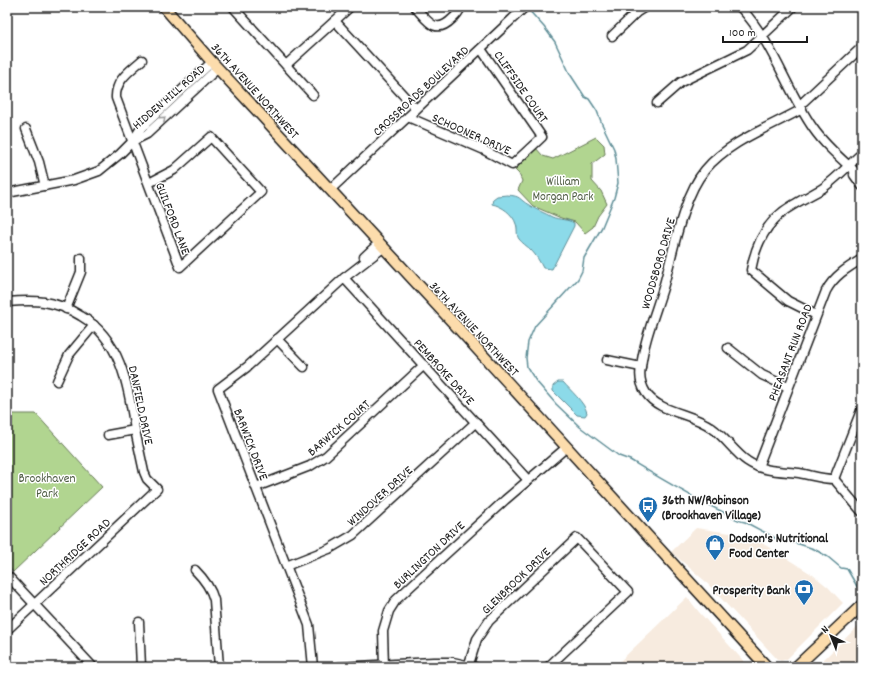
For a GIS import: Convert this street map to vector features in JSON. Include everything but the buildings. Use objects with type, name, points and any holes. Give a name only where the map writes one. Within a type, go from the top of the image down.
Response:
[{"type":"main road","name":"36TH AVENUE NORTHWEST","points":[[164,7],[215,65],[767,667]]},
{"type":"main road","points":[[796,667],[859,608]]},
{"type":"street","points":[[233,7],[313,95]]},
{"type":"street","points":[[286,65],[350,7]]},
{"type":"street","points":[[415,7],[429,23],[438,27],[444,26],[448,23],[462,7]]},
{"type":"street","name":"CROSSROADS BOULEVARD","points":[[330,190],[525,7]]},
{"type":"street","points":[[612,36],[633,15],[645,7]]},
{"type":"street","points":[[740,7],[763,36],[816,132],[848,166],[862,178]]},
{"type":"street","points":[[657,103],[682,82],[743,53],[793,7]]},
{"type":"street","points":[[334,21],[416,109]]},
{"type":"street","name":"WOODSBORO DRIVE","points":[[758,467],[742,457],[720,435],[701,421],[652,400],[641,383],[641,367],[686,206],[698,179],[711,163],[728,149],[801,107],[862,47]]},
{"type":"street","name":"CLIFFSIDE COURT","points":[[481,49],[542,137],[524,154]]},
{"type":"street","name":"GUILFORD LANE","points":[[142,60],[121,79],[118,84],[116,98],[132,142],[180,267],[261,192],[211,137],[181,165],[164,176],[148,183]]},
{"type":"street","name":"HIDDEN HILL ROAD","points":[[7,193],[92,175],[108,164],[132,142],[147,134],[215,65]]},
{"type":"street","name":"SCHOONER DRIVE","points":[[408,117],[482,149],[512,165],[524,154]]},
{"type":"street","points":[[26,129],[39,162],[45,186]]},
{"type":"street","points":[[816,315],[788,301],[751,270],[752,260],[760,239],[776,216],[822,188],[840,175],[862,153]]},
{"type":"street","points":[[848,166],[862,186]]},
{"type":"street","name":"BARWICK DRIVE","points":[[313,667],[308,625],[218,389],[247,367],[381,246]]},
{"type":"street","points":[[66,309],[81,272],[81,258]]},
{"type":"street","name":"PHEASANT RUN ROAD","points":[[758,467],[826,291],[832,280],[862,259]]},
{"type":"street","name":"PEMBROKE DRIVE","points":[[344,278],[528,480]]},
{"type":"street","name":"DANFIELD DRIVE","points":[[7,302],[43,302],[75,312],[94,325],[111,343],[122,366],[126,379],[144,472],[147,479],[157,489]]},
{"type":"street","points":[[57,380],[69,354],[94,325]]},
{"type":"street","points":[[278,339],[304,367]]},
{"type":"street","points":[[728,348],[762,375],[788,387]]},
{"type":"street","points":[[607,360],[641,367]]},
{"type":"street","name":"BARWICK COURT","points":[[256,488],[316,463],[326,456],[424,365]]},
{"type":"street","points":[[834,479],[862,409]]},
{"type":"street","name":"WINDOVER DRIVE","points":[[286,566],[329,549],[353,535],[476,422]]},
{"type":"street","points":[[108,435],[135,430]]},
{"type":"street","name":"BURLINGTON DRIVE","points":[[384,666],[384,624],[389,611],[396,600],[565,445]]},
{"type":"street","points":[[758,467],[774,471],[800,473],[826,479],[834,479],[862,512]]},
{"type":"street","name":"NORTHRIDGE ROAD","points":[[7,630],[157,489]]},
{"type":"street","name":"GLENBROOK DRIVE","points":[[470,666],[477,639],[489,621],[577,538],[628,592],[548,667]]},
{"type":"street","points":[[196,570],[211,591],[214,600],[219,667]]},
{"type":"street","points":[[7,575],[92,667]]},
{"type":"street","points":[[139,622],[141,667]]},
{"type":"street","points":[[339,667],[422,665],[444,662],[470,666]]},
{"type":"shaded area","points":[[696,528],[751,536],[813,575],[828,587],[843,603],[787,659],[781,661],[777,659],[705,581],[671,552]]},
{"type":"shaded area","points":[[687,597],[749,667],[614,667]]},
{"type":"shaded area","points":[[862,622],[862,667],[816,667]]},
{"type":"green space","name":"William Morgan Park","points":[[596,137],[604,145],[605,154],[592,164],[592,181],[601,191],[607,204],[598,216],[593,227],[585,233],[575,222],[561,218],[533,206],[518,190],[522,181],[519,174],[515,170],[522,160],[535,147],[543,156],[553,159]]},
{"type":"green space","name":"Brookhaven Park","points":[[7,414],[36,414],[102,487],[13,572],[7,565]]},
{"type":"water","points":[[507,195],[518,197],[532,207],[552,217],[574,223],[574,226],[552,269],[543,268],[533,252],[519,239],[515,220],[510,214],[492,204],[493,199],[497,196]]},
{"type":"water","points":[[558,382],[563,382],[580,401],[586,409],[587,413],[585,416],[577,415],[553,391],[553,386]]},
{"type":"waterway","points":[[527,8],[555,42],[570,74],[585,97],[589,99],[597,111],[614,149],[618,183],[614,198],[602,227],[584,258],[582,271],[578,279],[535,326],[528,342],[526,358],[527,367],[536,381],[556,404],[580,427],[619,456],[630,460],[699,500],[777,539],[814,549],[828,557],[841,568],[847,569],[858,588],[862,591]]},
{"type":"place","name":"36th NW/Robinson (Brookhaven Village)","points":[[648,523]]},
{"type":"place","name":"Dodson's Nutritional Food Center","points":[[715,561]]},
{"type":"place","name":"Prosperity Bank","points":[[804,606]]}]
